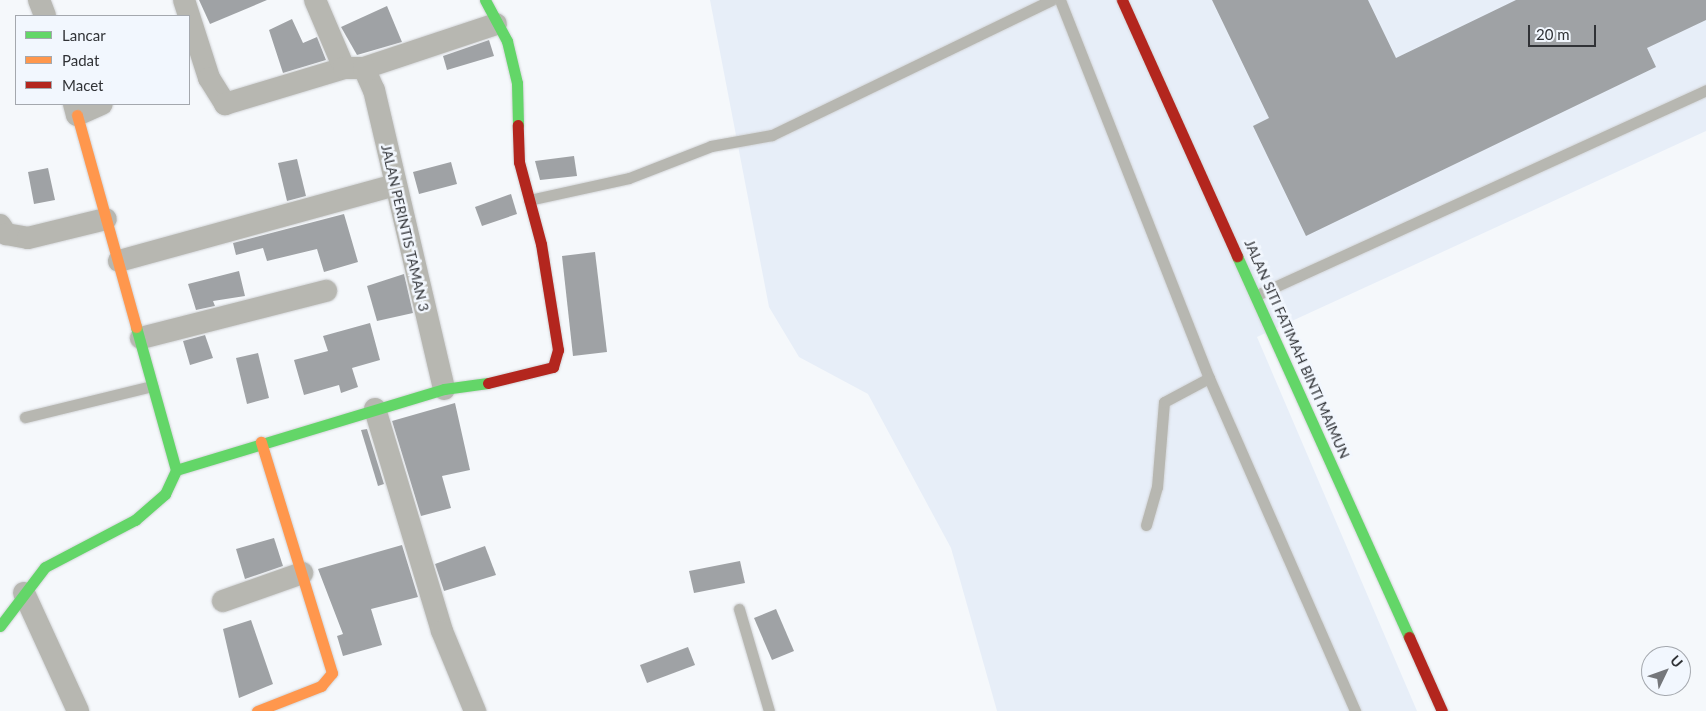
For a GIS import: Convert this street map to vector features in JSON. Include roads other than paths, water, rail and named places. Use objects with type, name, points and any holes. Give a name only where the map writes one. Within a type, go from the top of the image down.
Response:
[{"type":"street","points":[[39,0],[44,15]]},
{"type":"street","points":[[184,0],[187,15]]},
{"type":"street","name":"JALAN PERINTIS TAMAN 3","points":[[315,0],[354,68],[374,90],[444,389]]},
{"type":"street","points":[[176,470],[261,442],[444,389],[526,378],[553,367],[558,350],[529,200],[519,162],[517,84],[507,41],[496,24],[485,0]]},
{"type":"street","name":"JALAN SITI FATIMAH BINTI MAIMUN","points":[[1122,0],[1257,296],[1442,711]]},
{"type":"street","points":[[190,30],[196,60],[225,104],[354,68],[496,24]]},
{"type":"street","points":[[0,626],[45,567],[135,520],[165,494],[176,470],[152,386],[141,338],[76,109],[97,105]]},
{"type":"street","points":[[119,261],[395,185]]},
{"type":"street","points":[[0,225],[6,234],[28,238],[106,219]]},
{"type":"street","points":[[141,338],[326,291]]},
{"type":"street","points":[[375,409],[442,631],[475,711]]},
{"type":"street","points":[[256,711],[321,686],[332,673],[261,442]]},
{"type":"street","points":[[224,601],[302,573]]},
{"type":"street","points":[[24,593],[78,711]]},
{"type":"lane","points":[[529,200],[629,178],[711,146],[772,135],[1051,0]]},
{"type":"lane","points":[[1060,0],[1209,378],[1354,711]]},
{"type":"lane","points":[[1257,296],[1706,90]]},
{"type":"lane","points":[[1146,525],[1157,487],[1164,402],[1209,378]]},
{"type":"lane","points":[[26,417],[152,386]]},
{"type":"lane","points":[[738,609],[769,711]]}]
